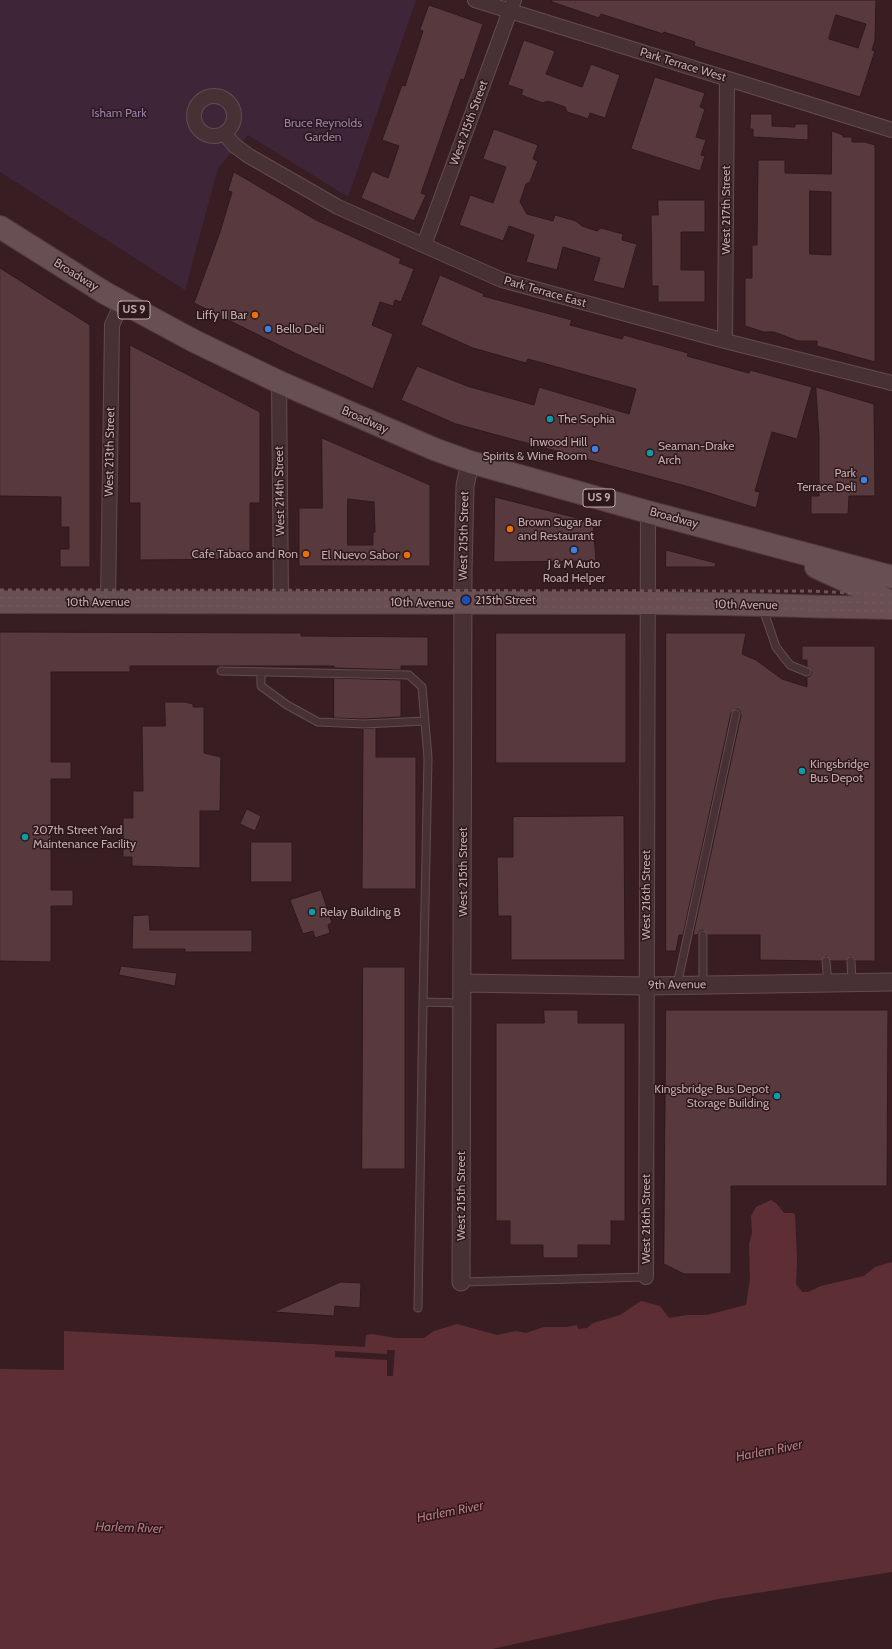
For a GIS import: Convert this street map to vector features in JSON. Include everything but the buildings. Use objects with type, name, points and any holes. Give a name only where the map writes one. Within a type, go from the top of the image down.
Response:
[{"type":"main road","name":"Broadway","points":[[0,228],[122,303],[194,342],[278,382],[381,428],[470,462],[648,512],[892,577]]},
{"type":"main road","name":"Broadway","points":[[761,541],[892,602]]},
{"type":"main road","name":"10th Avenue","points":[[0,602],[281,601],[647,603],[892,608]]},
{"type":"street","name":"Park Terrace West","points":[[475,0],[512,6],[727,79],[892,130]]},
{"type":"street","name":"West 215th Street","points":[[424,245],[512,6]]},
{"type":"street","name":"West 217th Street","points":[[725,341],[727,79]]},
{"type":"street","name":"Park Terrace East","points":[[225,134],[234,145],[249,156],[338,208],[502,280],[725,341],[892,383]]},
{"type":"street","name":"West 213th Street","points":[[108,602],[112,325],[122,303]]},
{"type":"street","name":"West 214th Street","points":[[278,382],[281,601]]},
{"type":"street","name":"West 215th Street","points":[[461,1282],[463,603],[465,486],[470,462]]},
{"type":"street","name":"West 216th Street","points":[[646,1278],[648,512]]},
{"type":"street","name":"9th Avenue","points":[[462,983],[646,986],[892,982]]},
{"type":"lane","points":[[762,605],[776,647],[790,665],[807,672]]},
{"type":"lane","points":[[221,671],[408,675],[422,687],[428,758],[418,1308]]},
{"type":"lane","points":[[261,672],[261,686],[287,705],[318,722],[364,724],[425,721]]},
{"type":"lane","points":[[677,985],[736,714]]},
{"type":"lane","points":[[703,935],[703,985]]},
{"type":"lane","points":[[826,961],[828,983]]},
{"type":"lane","points":[[851,961],[852,983]]},
{"type":"lane","points":[[423,1002],[462,1003]]},
{"type":"lane","points":[[461,1282],[646,1278]]},
{"type":"green space","name":"Isham Park","points":[[0,0],[416,0],[348,197],[248,135],[218,168],[185,290],[0,172]]},
{"type":"water","name":"Harlem River","points":[[771,1200],[776,1203],[784,1213],[793,1213],[795,1215],[797,1261],[796,1284],[802,1292],[808,1292],[821,1286],[864,1276],[875,1267],[892,1262],[892,1572],[718,1599],[492,1649],[0,1649],[0,1369],[64,1370],[64,1331],[365,1347],[366,1335],[372,1334],[395,1338],[424,1338],[434,1331],[457,1324],[497,1335],[516,1331],[526,1333],[544,1327],[567,1327],[577,1325],[578,1329],[587,1328],[593,1323],[620,1315],[641,1301],[660,1306],[669,1318],[687,1315],[707,1315],[746,1305],[750,1279],[749,1244],[752,1233],[751,1216],[756,1207]]},
{"type":"pier","points":[[387,1350],[395,1350],[393,1376],[387,1376],[387,1360],[335,1357],[335,1351],[387,1354]]},
{"type":"railway","points":[[0,590],[809,591],[892,595]]},
{"type":"railway","points":[[0,598],[662,599],[892,603]]},
{"type":"railway","points":[[0,606],[632,607],[892,611]]},
{"type":"place","name":"Liffy II Bar","points":[[255,315]]},
{"type":"place","name":"Bello Deli","points":[[268,329]]},
{"type":"place","name":"The Sophia","points":[[550,419]]},
{"type":"place","name":"Inwood Hill Spirits & Wine Room","points":[[595,449]]},
{"type":"place","name":"Seaman-Drake Arch","points":[[650,453]]},
{"type":"place","name":"Park Terrace Deli","points":[[864,480]]},
{"type":"place","name":"Brown Sugar Bar and Restaurant","points":[[510,529]]},
{"type":"place","name":"J & M Auto Road Helper","points":[[574,550]]},
{"type":"place","name":"Cafe Tabaco and Ron","points":[[306,554]]},
{"type":"place","name":"El Nuevo Sabor","points":[[407,555]]},
{"type":"place","name":"215th Street","points":[[466,600]]},
{"type":"place","name":"Kingsbridge Bus Depot","points":[[802,771]]},
{"type":"place","name":"207th Street Yard Maintenance Facility","points":[[25,837]]},
{"type":"place","name":"Relay Building B","points":[[312,912]]},
{"type":"place","name":"Kingsbridge Bus Depot Storage Building","points":[[777,1096]]},
{"type":"park label","name":"Bruce Reynolds Garden","points":[[323,130]]}]
